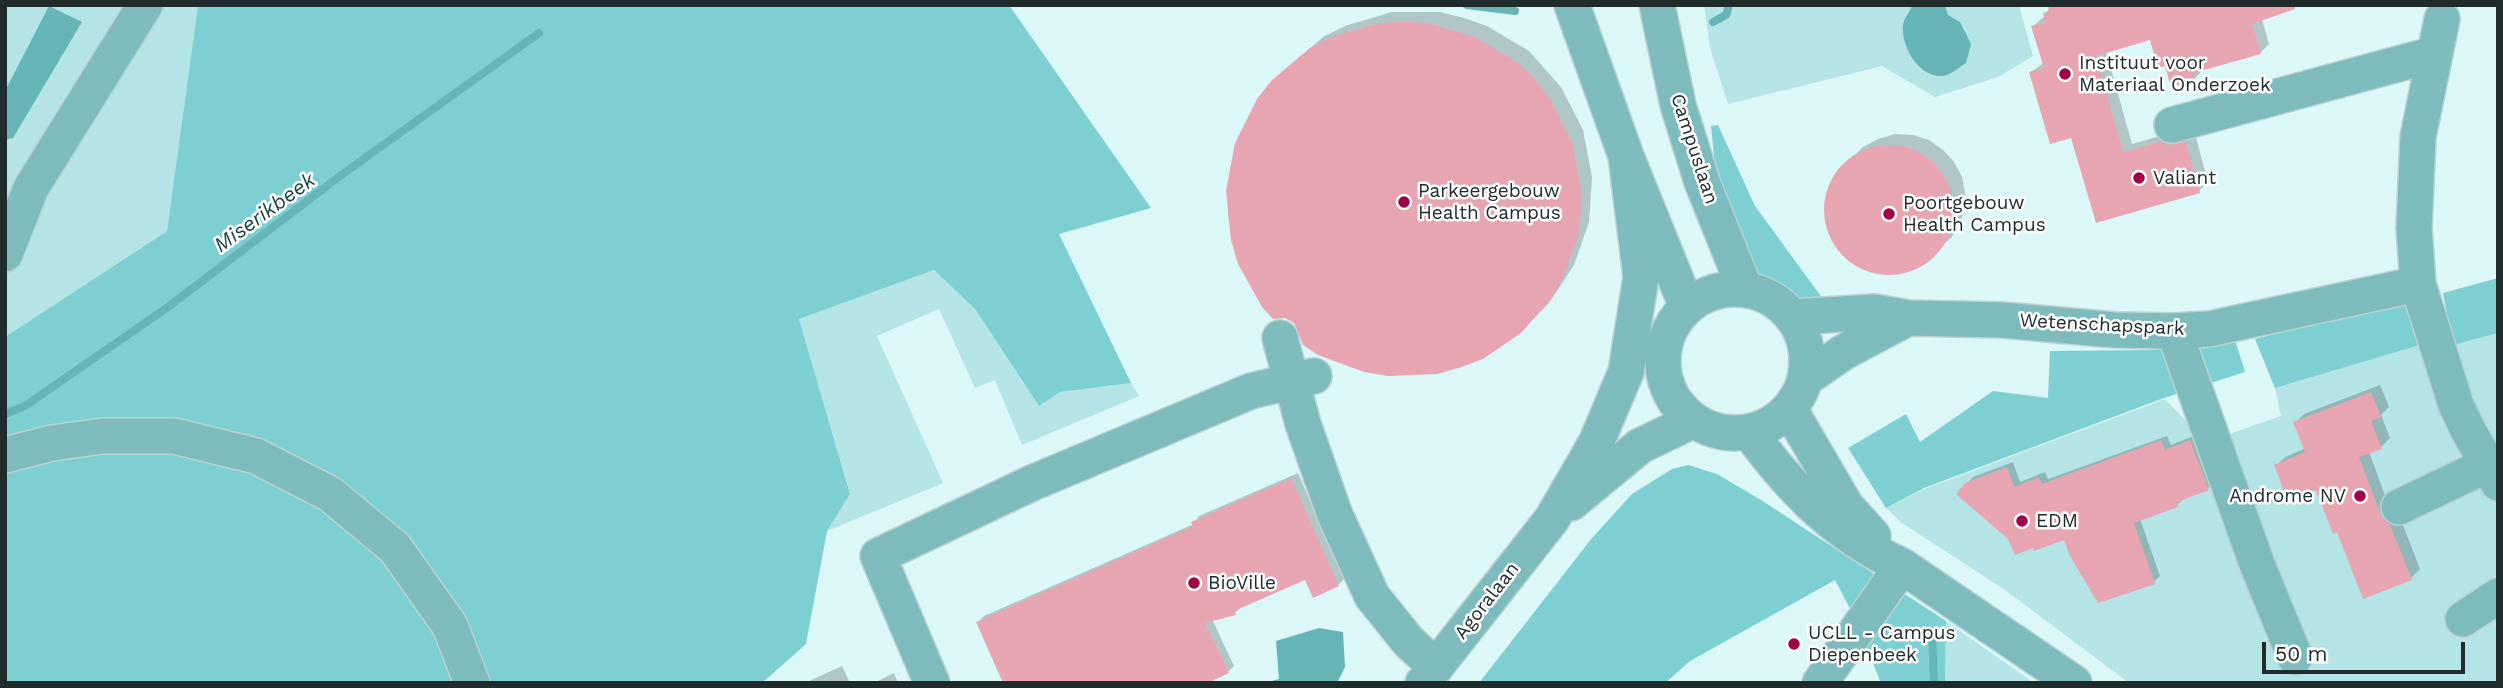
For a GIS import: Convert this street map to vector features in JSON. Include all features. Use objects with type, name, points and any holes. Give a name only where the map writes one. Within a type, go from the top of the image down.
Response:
[{"type":"street","points":[[5,254],[31,188],[145,5]]},
{"type":"street","points":[[1572,5],[1626,156],[1687,307]]},
{"type":"street","name":"Campuslaan","points":[[1657,5],[1678,105],[1702,182],[1745,289]]},
{"type":"street","points":[[2399,507],[2493,474],[2456,405],[2418,284],[2414,228],[2418,137],[2442,19]]},
{"type":"street","points":[[2172,125],[2435,54]]},
{"type":"street","name":"Agoralaan","points":[[1429,675],[1552,519],[1596,443],[1626,372],[1642,277],[1626,156]]},
{"type":"street","name":"Wetenschapspark","points":[[1792,317],[1875,312],[1908,318],[2002,320],[2115,330],[2174,331],[2209,329],[2418,284]]},
{"type":"street","points":[[1724,289],[1745,289],[1763,294],[1779,304],[1792,317],[1803,336],[1807,356],[1806,378],[1790,410],[1769,426],[1751,433],[1720,431],[1692,421],[1673,400],[1663,374],[1662,356],[1666,337],[1674,321],[1687,307],[1704,295],[1724,289]]},
{"type":"street","name":"Wetenschapspark","points":[[1806,378],[1844,352],[1908,318]]},
{"type":"street","points":[[2174,331],[2257,564],[2295,657]]},
{"type":"street","points":[[1280,338],[1303,379],[1303,424],[1335,515],[1372,596],[1408,641],[1429,675]]},
{"type":"street","name":"Agoralaan","points":[[1596,443],[1643,386],[1663,374]]},
{"type":"street","points":[[932,683],[878,556],[1032,483],[1251,391],[1303,379]]},
{"type":"street","points":[[1790,410],[1846,506],[1902,566]]},
{"type":"street","name":"Agoralaan","points":[[1552,519],[1640,446],[1692,421]]},
{"type":"street","points":[[1751,433],[1780,474],[1818,513],[1879,555],[1902,566],[2074,683]]},
{"type":"street","points":[[5,455],[52,443],[103,436],[174,436],[256,456],[330,494],[395,548],[450,626],[472,683]]},
{"type":"street","points":[[1819,683],[1902,566]]},
{"type":"street","points":[[2463,619],[2498,596]]},
{"type":"shaded area","points":[[5,5],[198,5],[167,231],[5,337]]},
{"type":"shaded area","points":[[198,5],[1009,5],[1151,208],[1059,234],[1131,383],[1060,392],[1039,406],[975,309],[934,270],[799,319],[850,494],[827,531],[806,644],[762,683],[5,683],[5,337],[167,231]]},
{"type":"shaded area","points":[[1704,5],[2019,5],[2033,56],[1998,77],[1935,97],[1882,66],[1728,104],[1710,48]]},
{"type":"shaded area","points":[[1913,5],[1945,5],[1948,15],[1960,22],[1971,44],[1966,63],[1945,76],[1933,75],[1919,66],[1908,51],[1903,33],[1904,22]]},
{"type":"shaded area","points":[[49,6],[82,22],[13,138],[5,140],[5,91]]},
{"type":"shaded area","points":[[1718,125],[1755,206],[1823,299],[1802,300],[1765,280],[1749,265],[1715,167],[1711,126]]},
{"type":"shaded area","points":[[934,270],[975,309],[1039,406],[1059,392],[1131,383],[1139,396],[1022,445],[995,380],[975,388],[939,309],[877,336],[943,483],[827,531],[850,493],[799,319]]},
{"type":"shaded area","points":[[2498,278],[2498,333],[2453,345],[2443,293]]},
{"type":"shaded area","points":[[2407,299],[2420,345],[2275,388],[2255,339]]},
{"type":"shaded area","points":[[2498,333],[2498,456],[2474,410],[2453,345]]},
{"type":"shaded area","points":[[2235,340],[2245,372],[2164,398],[1924,488],[1886,508],[1848,448],[1906,414],[1920,442],[1993,391],[2048,398],[2050,351],[2149,350]]},
{"type":"shaded area","points":[[2420,345],[2498,503],[2498,683],[2129,683],[2005,590],[1902,523],[1886,508],[1924,489],[2165,399],[2206,442],[2281,416],[2275,388]]},
{"type":"shaded area","points":[[1688,465],[1717,474],[1761,500],[1946,621],[1945,683],[1881,683],[1854,616],[1835,580],[1690,661],[1665,683],[1479,683],[1592,538],[1632,494],[1672,469]]},
{"type":"shaded area","points":[[1946,621],[2034,683],[1945,683]]},
{"type":"shaded area","points":[[1319,628],[1343,632],[1345,667],[1337,683],[1264,683],[1279,679],[1276,641]]},
{"type":"building","name":"Instituut voor Materiaal Onderzoek","points":[[2048,5],[2295,5],[2295,9],[2252,24],[2261,54],[2193,73],[2195,80],[2171,87],[2165,66],[2158,68],[2150,40],[2096,56],[2123,152],[2161,141],[2168,145],[2186,142],[2200,193],[2096,223],[2071,138],[2050,144],[2029,72],[2044,68],[2031,26],[2045,22],[2043,13],[2049,12]]},
{"type":"building","name":"Parkeergebouw Health Campus","points":[[1379,23],[1428,23],[1475,37],[1517,62],[1535,79],[1550,99],[1572,143],[1581,189],[1581,212],[1578,235],[1563,278],[1551,299],[1521,333],[1483,359],[1461,367],[1438,374],[1388,376],[1364,372],[1318,355],[1303,345],[1294,323],[1285,318],[1273,319],[1262,307],[1238,264],[1231,240],[1226,191],[1235,143],[1257,99],[1272,80],[1310,48],[1331,37]]},
{"type":"building","name":"Poortgebouw Health Campus","points":[[1889,145],[1914,150],[1935,164],[1949,185],[1954,210],[1949,235],[1935,256],[1914,270],[1889,275],[1864,270],[1843,256],[1829,235],[1824,210],[1829,185],[1843,164],[1864,150]]},
{"type":"building","name":"Androme NV","points":[[2371,392],[2381,417],[2371,421],[2382,449],[2359,457],[2381,515],[2390,525],[2412,580],[2363,599],[2337,532],[2333,534],[2316,490],[2287,499],[2274,465],[2305,452],[2293,422]]},
{"type":"building","name":"EDM","points":[[2161,440],[2165,450],[2190,440],[2209,490],[2177,502],[2178,507],[2134,523],[2155,584],[2098,603],[2070,556],[2064,540],[2015,555],[2008,539],[1956,494],[1965,483],[2007,467],[2014,487],[2039,477],[2042,484]]},
{"type":"building","name":"BioVille","points":[[1291,478],[1339,586],[1313,598],[1305,580],[1234,611],[1236,615],[1205,623],[1229,673],[1208,683],[1003,683],[976,622],[1193,526],[1191,522]]},
{"type":"waterway","name":"Miserikbeek","points":[[1467,5],[1515,11]]},
{"type":"waterway","name":"Miserikbeek","points":[[1713,22],[1726,15],[1729,5]]},
{"type":"waterway","name":"Miserikbeek","points":[[5,414],[25,406],[168,307],[340,176],[539,33]]},
{"type":"waterway","points":[[1932,631],[1934,683]]},
{"type":"place","name":"Instituut voor Materiaal Onderzoek","points":[[2065,74]]},
{"type":"place","name":"Valiant","points":[[2139,178]]},
{"type":"place","name":"Parkeergebouw Health Campus","points":[[1404,202]]},
{"type":"place","name":"Poortgebouw Health Campus","points":[[1889,214]]},
{"type":"place","name":"Androme NV","points":[[2360,496]]},
{"type":"place","name":"EDM","points":[[2022,521]]},
{"type":"place","name":"BioVille","points":[[1194,583]]},
{"type":"place","name":"UCLL - Campus Diepenbeek","points":[[1794,644]]}]
